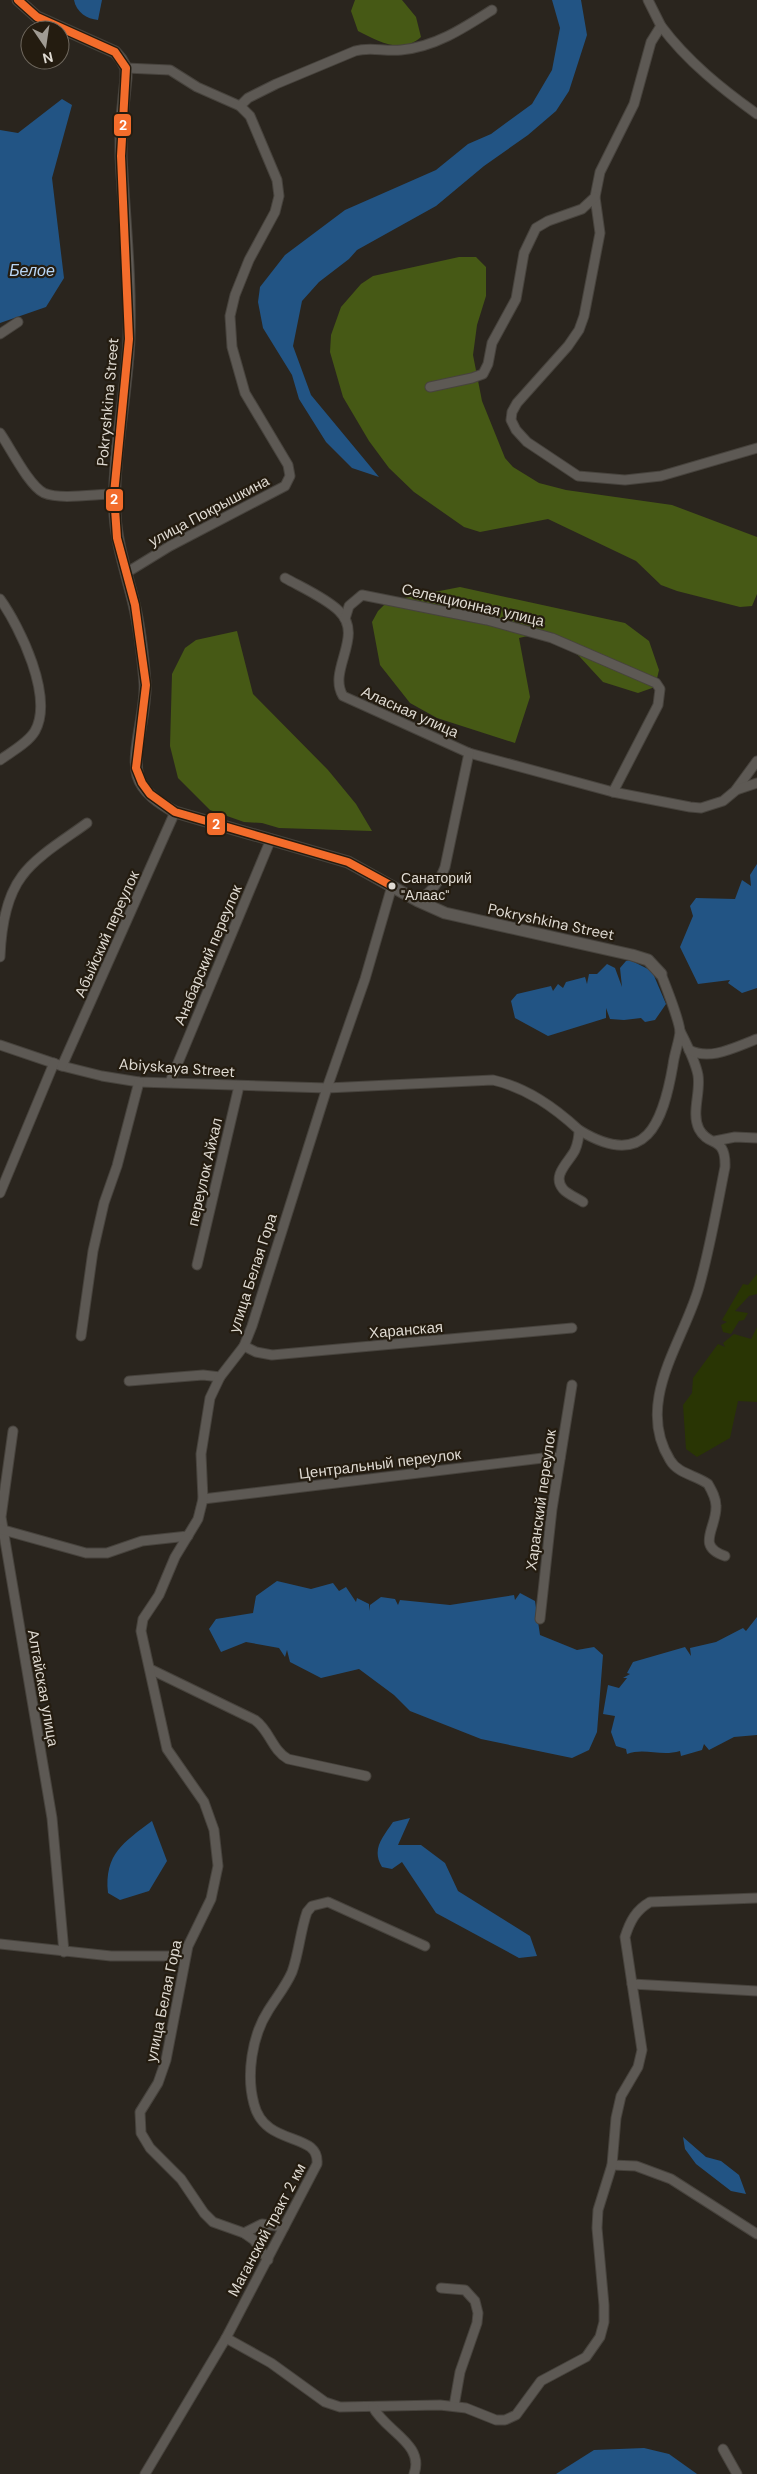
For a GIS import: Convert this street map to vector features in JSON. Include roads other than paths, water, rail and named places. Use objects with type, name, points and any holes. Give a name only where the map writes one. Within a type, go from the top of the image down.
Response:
[{"type":"street","points":[[18,0],[37,17],[115,52],[126,68],[170,70],[197,86],[240,106],[248,98],[276,84],[354,51],[364,48],[397,50],[417,48],[465,28],[492,10]]},
{"type":"street","points":[[648,0],[661,26],[675,45],[700,69],[757,114]]},
{"type":"street","points":[[661,26],[650,42],[634,104],[600,172],[595,197],[600,233],[584,316],[579,330],[568,346],[517,403],[512,412],[511,420],[516,430],[527,442],[578,476],[625,480],[661,476],[757,448]]},
{"type":"street","name":"Pokryshkina Street","points":[[126,68],[121,127],[121,156],[129,339],[114,494],[117,538],[135,605],[146,685],[136,768],[139,779],[146,791],[161,804],[175,812],[348,862],[418,901],[469,920],[632,955],[648,960],[661,974]]},
{"type":"street","name":"улица Покрышкина","points":[[126,573],[170,546],[285,486],[290,476],[288,465],[245,393],[232,347],[230,316],[235,295],[249,260],[275,212],[279,196],[277,180],[250,116],[240,106]]},
{"type":"street","points":[[430,387],[483,374],[488,364],[492,343],[516,299],[524,252],[536,228],[548,221],[569,216],[582,209],[595,197]]},
{"type":"street","points":[[0,334],[18,322]]},
{"type":"street","points":[[0,433],[35,486],[44,493],[54,495],[114,494]]},
{"type":"street","points":[[285,578],[338,610],[345,619]]},
{"type":"street","name":"Селекционная улица","points":[[345,619],[349,606],[362,595],[477,618],[552,638],[656,684],[660,689],[658,705],[613,792]]},
{"type":"street","points":[[0,599],[15,620],[25,640],[39,698],[39,721],[30,738],[0,760]]},
{"type":"street","name":"Аласная улица","points":[[345,619],[349,636],[339,683],[343,696],[469,753],[613,792],[701,808],[723,800],[735,791]]},
{"type":"street","name":"Аласная улица","points":[[418,901],[433,890],[441,880],[469,753]]},
{"type":"street","points":[[735,791],[757,761]]},
{"type":"street","points":[[735,791],[757,783]]},
{"type":"street","name":"Абыйский переулок","points":[[0,1193],[175,812]]},
{"type":"street","points":[[0,957],[8,907],[22,875],[87,822]]},
{"type":"street","name":"Анабарский переулок","points":[[170,1082],[271,839]]},
{"type":"street","name":"улица Белая Гора","points":[[268,2260],[254,2240],[244,2233],[213,2222],[204,2213],[181,2179],[150,2148],[141,2133],[140,2112],[158,2083],[166,2060],[184,1960],[196,1928],[211,1899],[218,1866],[214,1830],[204,1802],[167,1749],[142,1631],[143,1619],[159,1596],[175,1557],[198,1519],[203,1499],[201,1454],[210,1398],[220,1377],[244,1346],[327,1088],[365,979],[392,886]]},
{"type":"street","points":[[661,974],[680,1031],[698,1074],[696,1119],[700,1130],[715,1141],[725,1155],[723,1177],[698,1290],[666,1366],[659,1397],[658,1424],[670,1461],[681,1472],[708,1484],[716,1504],[715,1520],[709,1536],[709,1546],[715,1553],[725,1556]]},
{"type":"street","name":"Abiyskaya Street","points":[[0,1045],[58,1065],[102,1076],[140,1082],[327,1088],[494,1080],[509,1084],[538,1097],[559,1111],[579,1130],[595,1140],[612,1144],[628,1144],[644,1138],[654,1130],[661,1116],[680,1031]]},
{"type":"street","points":[[689,1050],[710,1056],[757,1038]]},
{"type":"street","points":[[81,1336],[93,1251],[104,1203],[117,1166],[140,1082]]},
{"type":"street","name":"переулок Айхал","points":[[197,1265],[239,1086]]},
{"type":"street","points":[[579,1130],[579,1141],[574,1152],[560,1170],[559,1180],[563,1188],[583,1202]]},
{"type":"street","points":[[715,1141],[735,1137],[757,1138]]},
{"type":"street","name":"Харанская","points":[[244,1346],[256,1352],[272,1355],[572,1328]]},
{"type":"street","points":[[129,1381],[203,1375],[220,1377]]},
{"type":"street","name":"Харанский переулок","points":[[540,1619],[560,1458],[572,1385]]},
{"type":"street","name":"Алтайская улица","points":[[13,1431],[1,1529],[52,1818],[64,1952]]},
{"type":"street","name":"Центральный переулок","points":[[203,1499],[551,1457],[560,1458]]},
{"type":"street","points":[[1,1529],[86,1553],[107,1553],[142,1541],[188,1536]]},
{"type":"street","points":[[150,1669],[255,1720],[262,1726],[276,1749],[288,1759],[366,1776]]},
{"type":"street","points":[[226,2338],[271,2363],[325,2402],[340,2407],[422,2404],[454,2406],[496,2420],[506,2420],[520,2411],[541,2381],[572,2367],[593,2349],[600,2337],[604,2322],[597,2228],[598,2210],[612,2165],[616,2118],[621,2096],[638,2067],[642,2050],[626,1937],[629,1924],[642,1906],[650,1902],[757,1898]]},
{"type":"street","name":"Маганский тракт 2 км","points":[[145,2474],[226,2338],[310,2181],[318,2157],[306,2143],[271,2131],[263,2123],[254,2104],[251,2067],[256,2035],[266,2012],[292,1972],[307,1912],[312,1906],[328,1902],[425,1946]]},
{"type":"street","points":[[0,1944],[111,1956],[170,1956],[184,1960]]},
{"type":"street","points":[[632,1984],[757,1991]]},
{"type":"street","points":[[612,2165],[636,2166],[671,2179],[757,2234]]},
{"type":"street","points":[[244,2233],[262,2224],[284,2227]]},
{"type":"street","points":[[441,2288],[465,2290],[474,2301],[478,2313],[477,2323],[460,2372],[454,2406]]},
{"type":"street","points":[[373,2407],[384,2424],[412,2448],[416,2461],[414,2474]]},
{"type":"street","points":[[722,2449],[737,2474]]},
{"type":"water","points":[[74,0],[102,0],[98,20],[83,14],[77,8]]},
{"type":"water","points":[[552,0],[581,0],[587,35],[569,91],[556,111],[528,135],[484,166],[436,206],[357,250],[349,259],[319,282],[302,301],[293,346],[311,395],[379,477],[352,468],[326,442],[299,399],[292,375],[263,328],[258,302],[260,287],[285,255],[345,210],[436,170],[468,144],[491,134],[532,104],[552,70],[560,28]]},
{"type":"water","name":"Белое","points":[[62,99],[72,105],[52,178],[64,278],[46,307],[0,323],[0,130],[18,133]]},
{"type":"water","points":[[757,864],[757,988],[742,993],[728,983],[730,980],[698,984],[680,947],[693,916],[690,906],[696,898],[735,899],[742,880],[751,886],[750,875]]},
{"type":"water","points":[[630,960],[652,971],[666,1004],[655,1020],[645,1022],[641,1018],[610,1019],[606,1008],[606,1018],[548,1036],[515,1018],[511,1001],[517,994],[551,986],[553,991],[558,984],[563,988],[566,982],[585,977],[587,984],[589,974],[597,974],[607,964],[615,968],[622,987],[620,968],[626,961]]},
{"type":"water","points":[[277,1581],[311,1589],[333,1583],[339,1591],[346,1587],[356,1602],[357,1598],[369,1604],[369,1611],[370,1605],[381,1597],[395,1599],[398,1605],[400,1600],[450,1605],[514,1595],[515,1600],[520,1593],[535,1601],[540,1635],[577,1650],[594,1647],[603,1655],[597,1732],[589,1750],[572,1758],[481,1739],[410,1711],[394,1695],[359,1669],[321,1678],[290,1662],[287,1650],[285,1657],[279,1648],[246,1642],[221,1652],[209,1629],[216,1619],[253,1613],[256,1596]]},
{"type":"water","points":[[757,1617],[757,1735],[734,1737],[709,1750],[704,1744],[702,1750],[681,1756],[680,1751],[666,1753],[640,1751],[627,1754],[626,1749],[616,1746],[611,1732],[615,1716],[603,1714],[608,1685],[619,1688],[627,1678],[623,1678],[630,1674],[627,1673],[633,1662],[685,1647],[691,1656],[690,1648],[716,1642],[743,1628],[746,1631]]},
{"type":"water","points":[[410,1818],[398,1845],[421,1845],[445,1863],[458,1891],[530,1936],[537,1956],[519,1958],[436,1913],[402,1862],[392,1869],[382,1867],[379,1861],[378,1849],[382,1838],[393,1822]]},
{"type":"water","points":[[152,1821],[167,1861],[149,1891],[120,1900],[108,1893],[109,1868],[118,1850]]},
{"type":"water","points":[[683,2137],[706,2157],[721,2161],[739,2175],[746,2194],[731,2191],[696,2164],[685,2149]]},
{"type":"water","points":[[644,2448],[669,2454],[697,2474],[556,2474],[594,2450]]},
{"type":"place","name":"Санаторий \"Алаас\"","points":[[392,886]]}]
